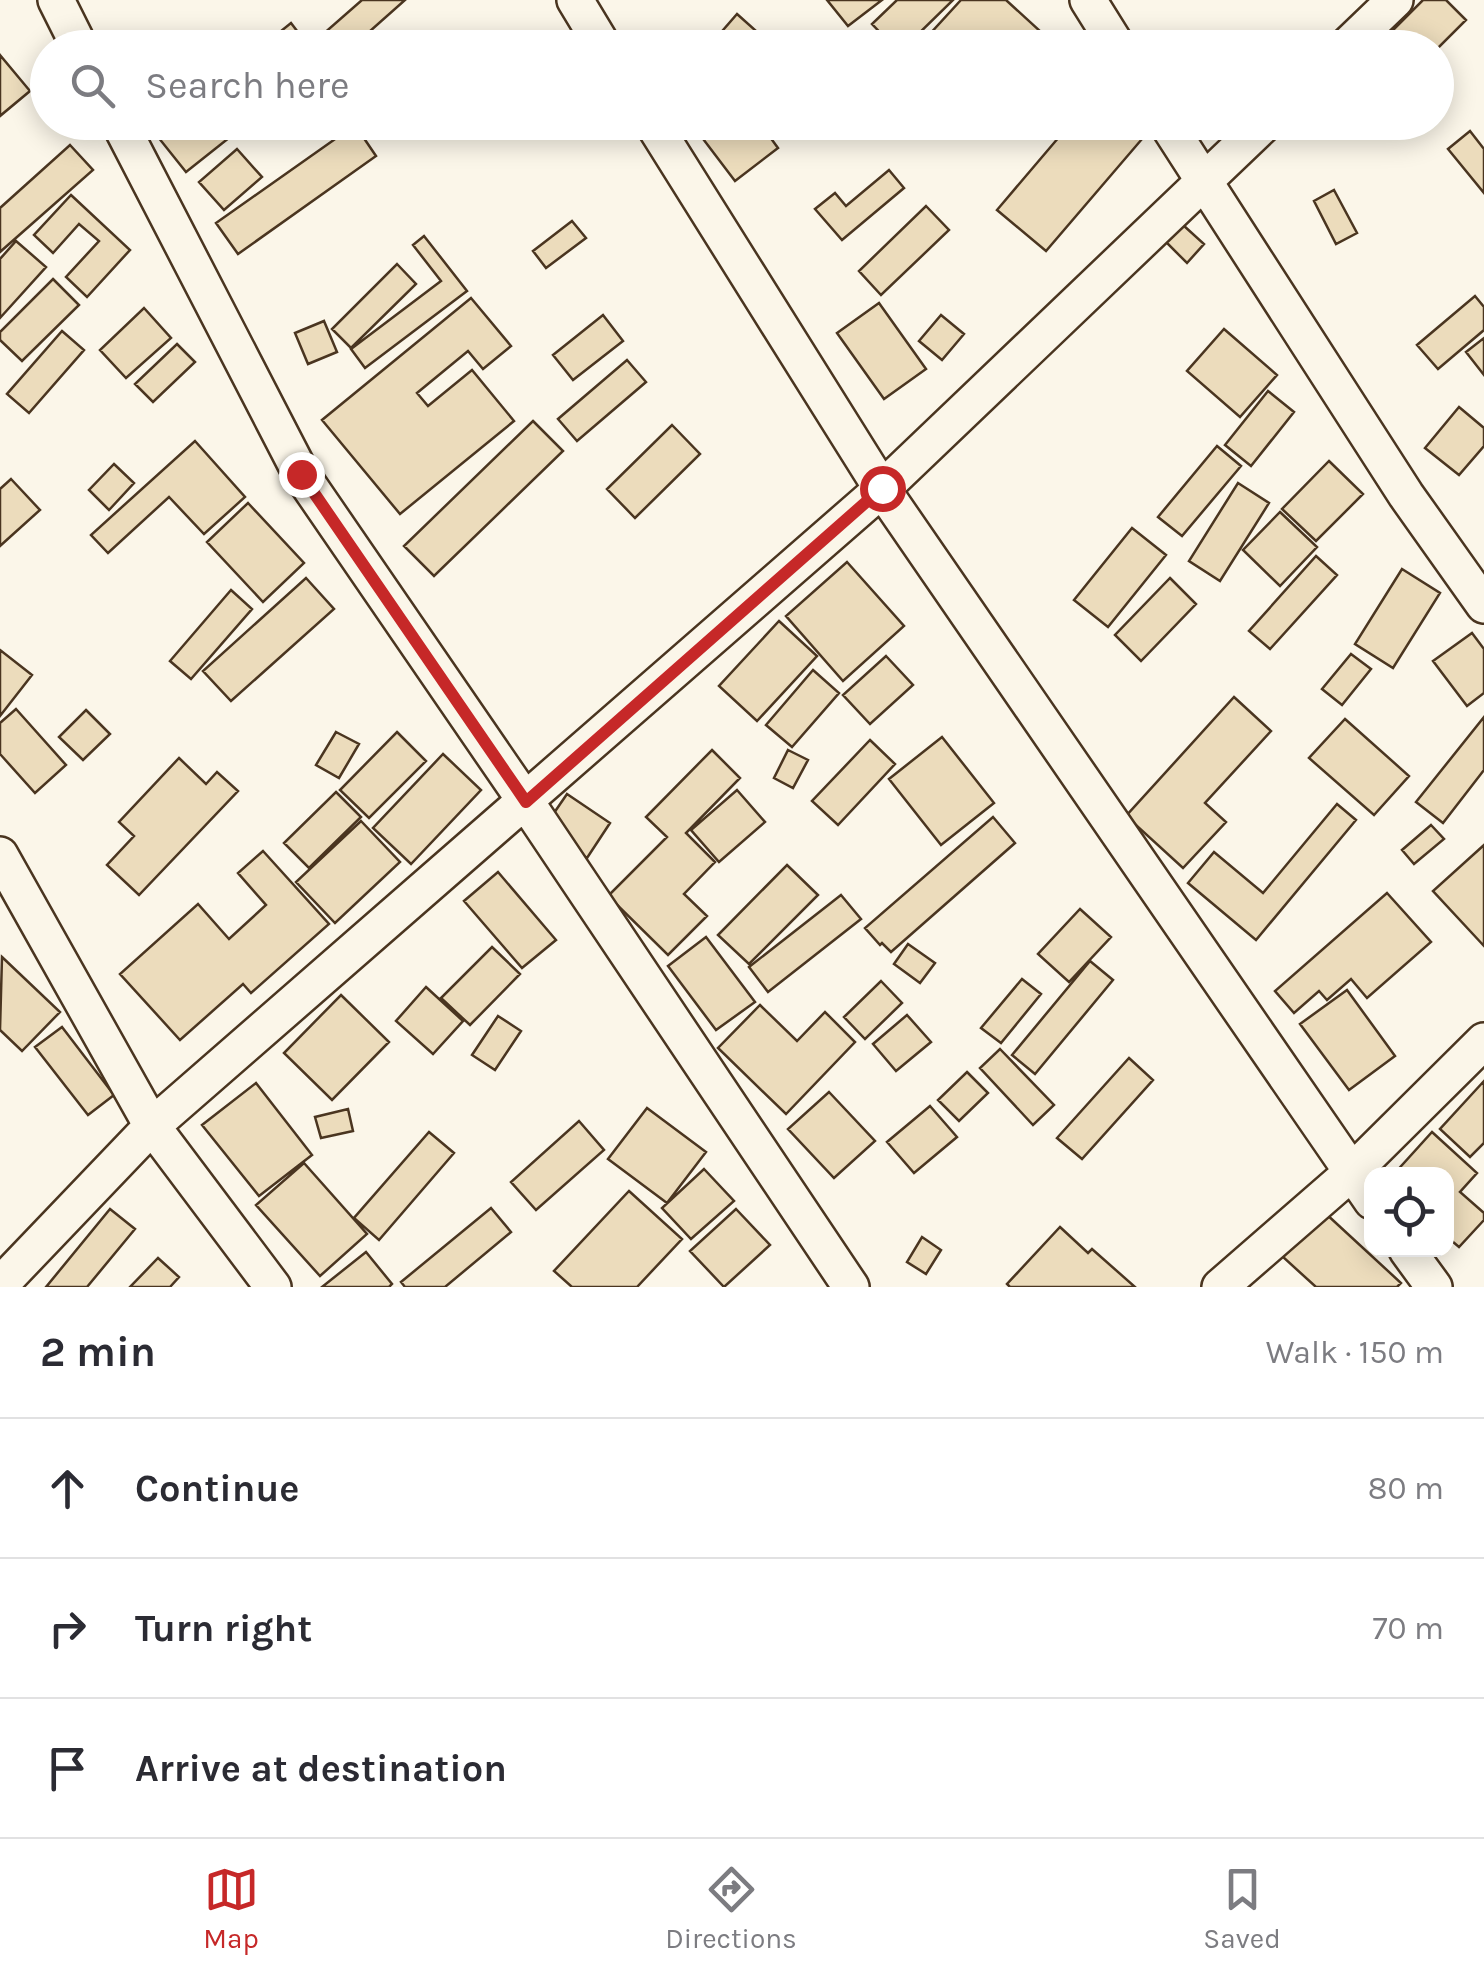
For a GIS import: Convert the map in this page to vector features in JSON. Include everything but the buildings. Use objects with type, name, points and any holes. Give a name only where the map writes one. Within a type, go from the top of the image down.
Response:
[{"type":"street","points":[[56,0],[71,30]]},
{"type":"street","points":[[574,0],[593,30]]},
{"type":"street","points":[[1088,0],[1107,30]]},
{"type":"street","points":[[1364,30],[1395,0]]},
{"type":"street","points":[[128,140],[301,474],[851,1287]]},
{"type":"street","points":[[663,140],[882,488],[1361,1187]]},
{"type":"street","points":[[1177,140],[1406,495],[1484,605]]},
{"type":"street","points":[[0,1285],[152,1126],[882,488],[1247,140]]},
{"type":"street","points":[[0,855],[152,1126],[274,1287]]},
{"type":"street","points":[[1220,1287],[1361,1187],[1484,1042]]},
{"type":"street","points":[[1412,1257],[1434,1287]]},
{"type":"route","points":[[301,474],[526,802],[882,488]]}]
